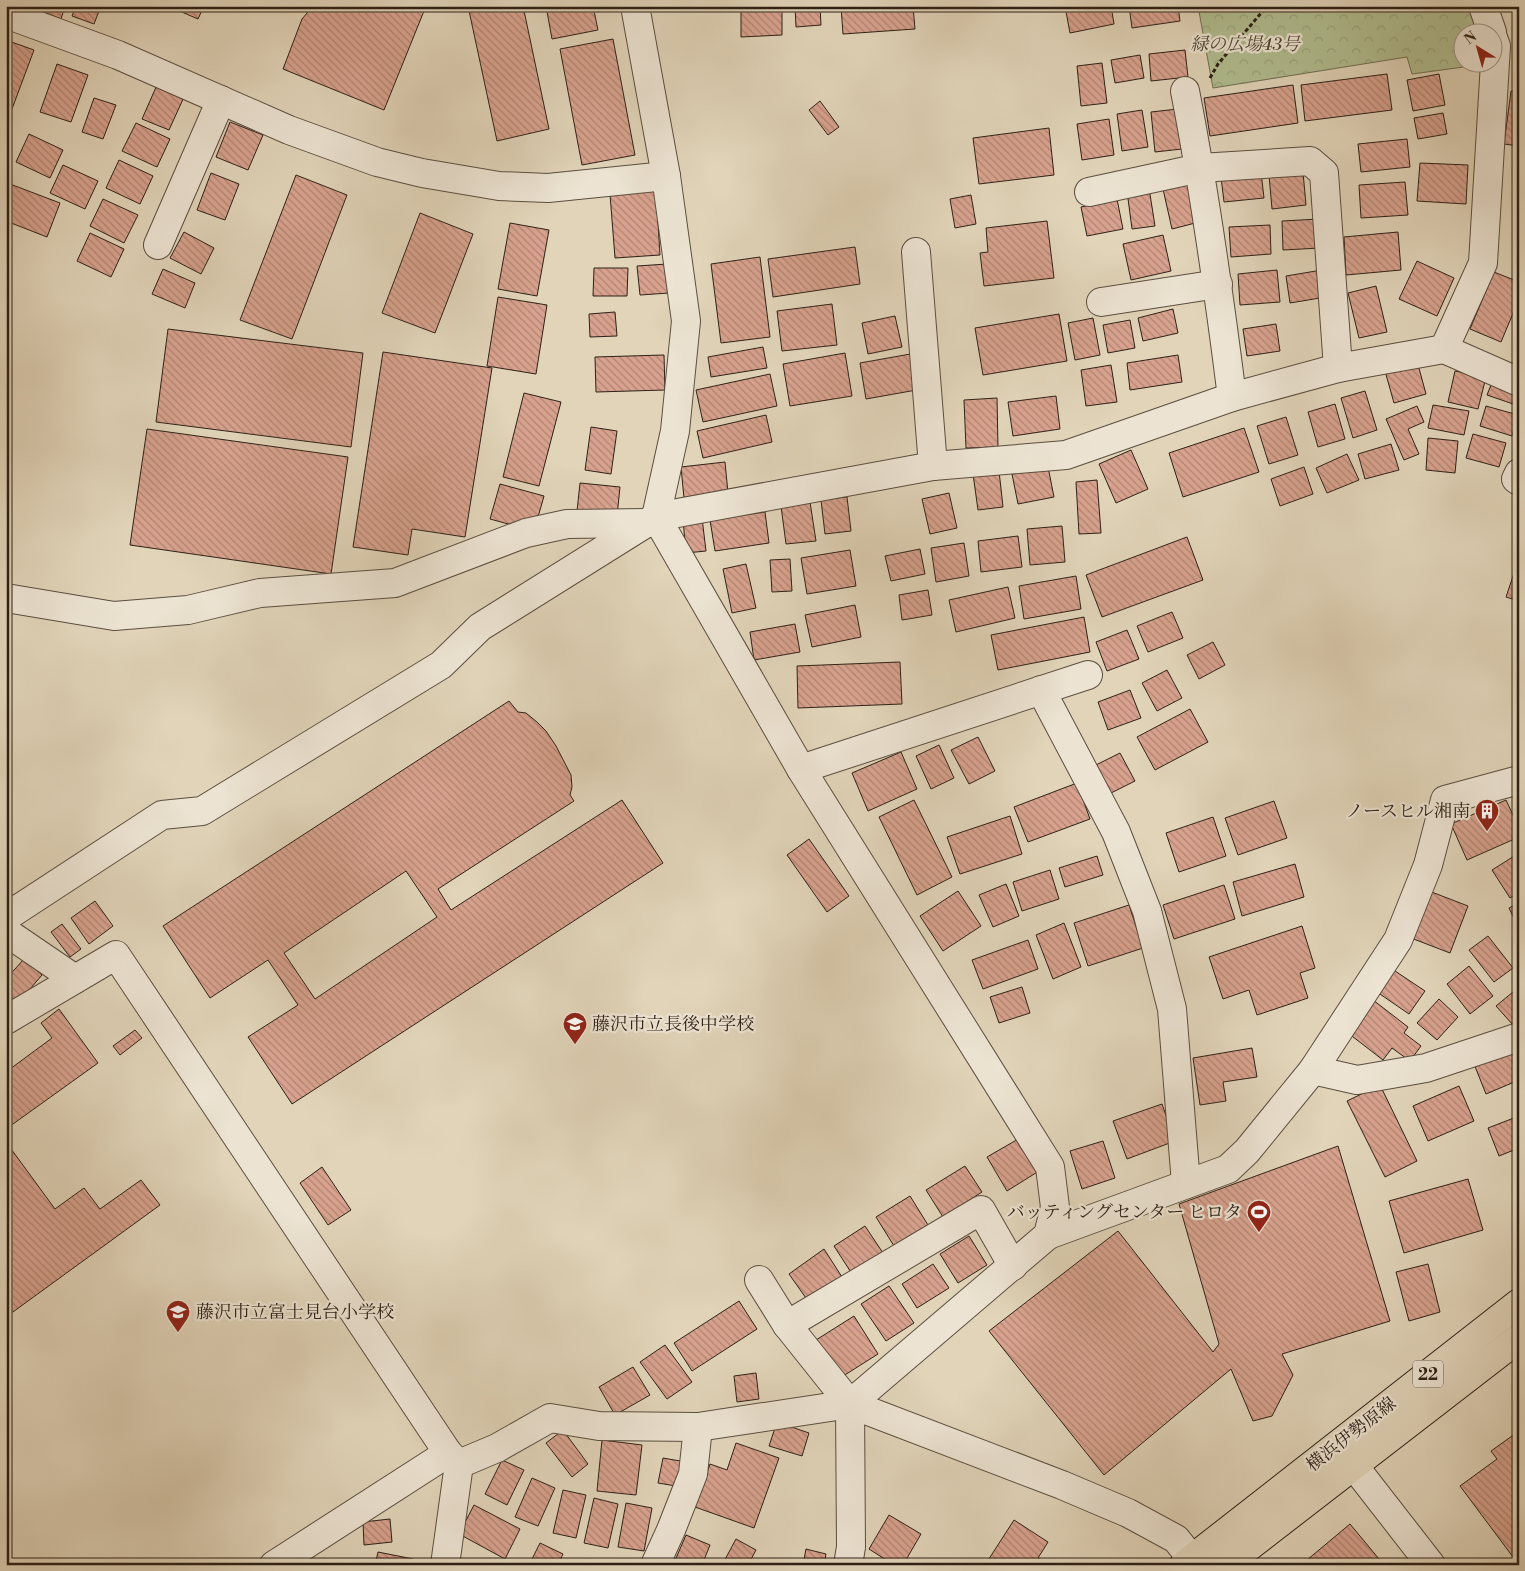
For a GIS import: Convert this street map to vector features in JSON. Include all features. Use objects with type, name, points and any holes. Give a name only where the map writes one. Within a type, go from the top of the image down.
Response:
[{"type":"main road","name":"横浜伊勢原線","points":[[1225,1565],[1345,1455],[1519,1303]]},
{"type":"main road","name":"横浜伊勢原線","points":[[1191,1563],[1345,1455],[1519,1338]]},
{"type":"street","points":[[6,917],[162,816],[202,811],[441,665],[480,627],[652,520],[675,431],[686,321],[666,176],[635,6]]},
{"type":"street","points":[[1483,6],[1488,22]]},
{"type":"street","points":[[6,14],[118,55],[289,130],[377,162],[422,173],[499,186],[548,188],[666,176]]},
{"type":"street","points":[[1444,349],[1483,263],[1494,72]]},
{"type":"street","points":[[1185,91],[1200,168],[1218,284],[1232,397]]},
{"type":"street","points":[[158,245],[221,100]]},
{"type":"street","points":[[1090,192],[1200,168],[1310,161],[1324,173],[1338,368]]},
{"type":"street","points":[[916,252],[933,466]]},
{"type":"street","points":[[1101,302],[1218,284]]},
{"type":"street","points":[[6,598],[114,616],[188,610],[260,593],[395,583],[526,533],[567,524],[652,520],[933,466],[1066,455],[1232,397],[1338,368],[1444,349],[1519,382]]},
{"type":"street","points":[[1519,473],[1516,480],[1519,482]]},
{"type":"street","points":[[652,520],[801,769],[1050,1167],[1055,1207],[1048,1235]]},
{"type":"street","points":[[801,769],[1088,674]]},
{"type":"street","points":[[1041,690],[1116,832],[1147,911],[1172,1008],[1186,1184]]},
{"type":"street","points":[[850,1404],[1048,1235],[1228,1169],[1247,1151],[1313,1070],[1398,940],[1428,864],[1445,800],[1519,780]]},
{"type":"street","points":[[6,932],[75,979]]},
{"type":"street","points":[[6,1020],[116,955],[453,1459],[445,1565]]},
{"type":"street","points":[[1313,1070],[1357,1080],[1426,1068],[1519,1037]]},
{"type":"street","points":[[787,1325],[981,1210],[1013,1266]]},
{"type":"street","points":[[759,1280],[787,1325],[850,1404],[851,1547],[848,1565]]},
{"type":"street","points":[[284,1562],[453,1459],[497,1448],[550,1418],[600,1426],[698,1427],[850,1404],[1062,1485],[1128,1513],[1176,1539],[1191,1563]]},
{"type":"street","points":[[655,1565],[693,1474],[698,1427]]},
{"type":"street","points":[[1345,1455],[1431,1565]]},
{"type":"path","points":[[1185,91],[1209,80],[1218,64],[1267,6]]},
{"type":"green space","name":"緑の広場43号","points":[[1198,6],[1471,6],[1477,22],[1452,22],[1452,69],[1412,74],[1407,57],[1213,88]]},
{"type":"building","points":[[29,6],[65,6],[61,19]]},
{"type":"building","points":[[76,6],[101,6],[94,24],[72,16]]},
{"type":"building","points":[[168,6],[204,6],[198,19]]},
{"type":"building","points":[[313,6],[426,6],[384,110],[283,69],[302,19]]},
{"type":"building","points":[[468,6],[523,6],[549,129],[497,141]]},
{"type":"building","points":[[546,6],[593,6],[598,30],[552,39]]},
{"type":"building","points":[[741,6],[782,6],[782,35],[741,37]]},
{"type":"building","points":[[795,6],[820,6],[821,25],[796,27]]},
{"type":"building","points":[[841,6],[913,6],[915,29],[843,34]]},
{"type":"building","points":[[1065,6],[1111,6],[1114,24],[1070,33]]},
{"type":"building","points":[[1129,6],[1178,6],[1180,21],[1132,28]]},
{"type":"building","points":[[613,39],[635,155],[582,165],[560,49]]},
{"type":"building","points":[[6,40],[34,50],[6,125]]},
{"type":"building","points":[[1185,50],[1188,77],[1151,81],[1149,54]]},
{"type":"building","points":[[1140,55],[1144,78],[1115,83],[1111,60]]},
{"type":"building","points":[[1102,63],[1107,103],[1081,106],[1077,66]]},
{"type":"building","points":[[57,64],[88,75],[71,122],[40,112]]},
{"type":"building","points":[[1387,74],[1392,110],[1305,121],[1301,85]]},
{"type":"building","points":[[1439,74],[1445,105],[1413,111],[1407,80]]},
{"type":"building","points":[[157,85],[184,97],[169,130],[142,119]]},
{"type":"building","points":[[1293,85],[1298,123],[1210,136],[1204,98]]},
{"type":"building","points":[[1511,91],[1519,92],[1519,146],[1504,144]]},
{"type":"building","points":[[94,98],[116,105],[103,139],[82,132]]},
{"type":"building","points":[[820,101],[839,127],[828,135],[809,110]]},
{"type":"building","points":[[1178,109],[1182,149],[1155,152],[1151,112]]},
{"type":"building","points":[[1142,110],[1148,147],[1122,151],[1117,114]]},
{"type":"building","points":[[1443,113],[1447,134],[1418,139],[1414,118]]},
{"type":"building","points":[[1109,119],[1114,155],[1082,160],[1077,124]]},
{"type":"building","points":[[230,122],[263,135],[248,170],[216,157]]},
{"type":"building","points":[[136,123],[170,139],[157,167],[122,151]]},
{"type":"building","points":[[1049,128],[1054,175],[979,184],[973,138]]},
{"type":"building","points":[[29,134],[63,150],[50,178],[16,162]]},
{"type":"building","points":[[1407,139],[1410,167],[1361,172],[1358,144]]},
{"type":"building","points":[[119,160],[153,176],[140,204],[106,188]]},
{"type":"building","points":[[1420,163],[1468,165],[1466,204],[1417,201]]},
{"type":"building","points":[[63,165],[98,181],[85,209],[50,193]]},
{"type":"building","points":[[1261,172],[1264,198],[1224,202],[1221,177]]},
{"type":"building","points":[[1303,172],[1306,205],[1272,209],[1269,175]]},
{"type":"building","points":[[211,173],[239,184],[225,220],[197,210]]},
{"type":"building","points":[[296,175],[347,195],[292,339],[240,320]]},
{"type":"building","points":[[1193,181],[1203,221],[1172,229],[1163,189]]},
{"type":"building","points":[[1405,182],[1408,215],[1361,218],[1359,185]]},
{"type":"building","points":[[10,184],[60,203],[47,237],[6,221],[6,194]]},
{"type":"building","points":[[1149,188],[1155,226],[1132,229],[1127,191]]},
{"type":"building","points":[[656,191],[660,255],[615,258],[610,194]]},
{"type":"building","points":[[971,195],[976,224],[955,228],[950,199]]},
{"type":"building","points":[[103,199],[138,215],[124,243],[90,226]]},
{"type":"building","points":[[1117,199],[1123,229],[1087,236],[1081,207]]},
{"type":"building","points":[[420,213],[473,234],[435,333],[382,313]]},
{"type":"building","points":[[1319,219],[1320,248],[1283,250],[1282,221]]},
{"type":"building","points":[[1047,221],[1054,278],[984,286],[980,253],[988,252],[986,228]]},
{"type":"building","points":[[510,223],[549,230],[537,296],[498,289]]},
{"type":"building","points":[[1270,225],[1271,254],[1231,257],[1229,227]]},
{"type":"building","points":[[184,232],[214,248],[201,274],[170,258]]},
{"type":"building","points":[[1398,232],[1401,270],[1346,275],[1344,237]]},
{"type":"building","points":[[90,233],[124,249],[111,277],[77,261]]},
{"type":"building","points":[[1163,235],[1171,271],[1131,280],[1123,244]]},
{"type":"building","points":[[855,247],[860,284],[773,297],[768,259]]},
{"type":"building","points":[[760,257],[770,337],[721,343],[711,264]]},
{"type":"building","points":[[1417,261],[1454,278],[1437,316],[1399,299]]},
{"type":"building","points":[[667,264],[669,293],[640,295],[637,266]]},
{"type":"building","points":[[594,268],[628,268],[627,296],[593,296]]},
{"type":"building","points":[[163,269],[195,283],[185,308],[152,294]]},
{"type":"building","points":[[1277,270],[1280,302],[1240,305],[1238,274]]},
{"type":"building","points":[[1322,270],[1326,297],[1290,303],[1286,276]]},
{"type":"building","points":[[1494,272],[1519,282],[1519,299],[1501,342],[1470,329]]},
{"type":"building","points":[[1376,286],[1387,332],[1359,338],[1348,293]]},
{"type":"building","points":[[498,297],[547,305],[536,374],[487,366]]},
{"type":"building","points":[[832,304],[837,345],[782,351],[777,311]]},
{"type":"building","points":[[1173,309],[1178,333],[1143,341],[1138,318]]},
{"type":"building","points":[[615,312],[617,336],[590,337],[589,314]]},
{"type":"building","points":[[1059,314],[1067,361],[983,375],[975,328]]},
{"type":"building","points":[[895,316],[902,347],[868,354],[862,323]]},
{"type":"building","points":[[1093,318],[1100,355],[1075,360],[1068,323]]},
{"type":"building","points":[[1130,320],[1135,348],[1108,353],[1103,325]]},
{"type":"building","points":[[1276,324],[1280,351],[1247,356],[1243,329]]},
{"type":"building","points":[[168,329],[363,353],[351,447],[156,422]]},
{"type":"building","points":[[763,347],[767,368],[711,377],[708,357]]},
{"type":"building","points":[[383,352],[492,368],[465,537],[412,529],[408,555],[353,547]]},
{"type":"building","points":[[845,353],[852,396],[790,406],[783,364]]},
{"type":"building","points":[[916,353],[922,389],[866,399],[860,363]]},
{"type":"building","points":[[664,355],[665,390],[596,392],[595,357]]},
{"type":"building","points":[[1178,355],[1182,382],[1130,390],[1127,363]]},
{"type":"building","points":[[1417,361],[1426,394],[1394,403],[1385,371]]},
{"type":"building","points":[[1111,365],[1117,402],[1086,406],[1081,370]]},
{"type":"building","points":[[1455,371],[1486,377],[1478,409],[1448,402]]},
{"type":"building","points":[[770,374],[777,406],[703,422],[696,390]]},
{"type":"building","points":[[1493,380],[1519,389],[1519,406],[1487,395]]},
{"type":"building","points":[[1365,391],[1377,430],[1353,438],[1341,398]]},
{"type":"building","points":[[524,393],[561,402],[539,486],[503,477]]},
{"type":"building","points":[[1056,396],[1060,429],[1013,436],[1008,402]]},
{"type":"building","points":[[997,398],[998,447],[966,448],[964,400]]},
{"type":"building","points":[[1335,404],[1345,439],[1318,447],[1308,412]]},
{"type":"building","points":[[1433,405],[1469,411],[1464,435],[1428,428]]},
{"type":"building","points":[[1417,406],[1424,422],[1408,429],[1419,454],[1404,460],[1386,419]]},
{"type":"building","points":[[1486,406],[1518,415],[1512,436],[1480,426]]},
{"type":"building","points":[[766,415],[772,442],[703,458],[697,431]]},
{"type":"building","points":[[1286,417],[1298,455],[1269,464],[1257,426]]},
{"type":"building","points":[[591,427],[617,431],[611,474],[585,470]]},
{"type":"building","points":[[1244,428],[1259,472],[1183,497],[1169,453]]},
{"type":"building","points":[[147,429],[348,457],[331,574],[130,545]]},
{"type":"building","points":[[1473,434],[1506,443],[1499,467],[1466,458]]},
{"type":"building","points":[[1428,438],[1458,441],[1455,473],[1426,470]]},
{"type":"building","points":[[1391,444],[1399,470],[1365,479],[1358,454]]},
{"type":"building","points":[[1131,450],[1148,489],[1116,503],[1099,464]]},
{"type":"building","points":[[1347,454],[1359,480],[1327,493],[1316,468]]},
{"type":"building","points":[[725,462],[728,493],[684,498],[681,467]]},
{"type":"building","points":[[1048,467],[1054,497],[1018,504],[1012,474]]},
{"type":"building","points":[[1304,467],[1313,494],[1280,506],[1271,479]]},
{"type":"building","points":[[999,471],[1003,507],[978,510],[973,474]]},
{"type":"building","points":[[1097,480],[1101,533],[1079,534],[1076,482]]},
{"type":"building","points":[[580,483],[620,487],[617,516],[577,511]]},
{"type":"building","points":[[500,484],[544,496],[534,531],[490,519]]},
{"type":"building","points":[[949,493],[957,528],[930,534],[922,499]]},
{"type":"building","points":[[847,497],[851,531],[825,534],[821,500]]},
{"type":"building","points":[[810,502],[816,541],[786,544],[781,506]]},
{"type":"building","points":[[765,512],[769,543],[715,551],[710,520]]},
{"type":"building","points":[[702,518],[706,551],[686,553],[683,520]]},
{"type":"building","points":[[1062,526],[1065,562],[1030,565],[1027,529]]},
{"type":"building","points":[[1018,536],[1022,567],[981,572],[978,541]]},
{"type":"building","points":[[1187,537],[1203,580],[1102,617],[1086,575]]},
{"type":"building","points":[[964,543],[969,576],[936,582],[931,548]]},
{"type":"building","points":[[920,549],[925,574],[891,581],[885,556]]},
{"type":"building","points":[[850,550],[856,586],[807,594],[801,558]]},
{"type":"building","points":[[790,559],[792,591],[772,592],[770,560]]},
{"type":"building","points":[[746,564],[756,608],[732,613],[723,569]]},
{"type":"building","points":[[1517,564],[1519,565],[1519,601],[1506,597]]},
{"type":"building","points":[[1076,576],[1081,609],[1024,619],[1019,586]]},
{"type":"building","points":[[1008,587],[1015,618],[956,632],[949,600]]},
{"type":"building","points":[[928,590],[932,615],[902,620],[899,595]]},
{"type":"building","points":[[855,605],[861,637],[812,647],[805,615]]},
{"type":"building","points":[[1172,612],[1183,638],[1148,652],[1137,626]]},
{"type":"building","points":[[1084,617],[1090,652],[998,670],[991,635]]},
{"type":"building","points":[[1519,617],[1519,628],[1513,621]]},
{"type":"building","points":[[795,624],[800,652],[754,660],[750,632]]},
{"type":"building","points":[[1127,630],[1139,659],[1107,671],[1096,642]]},
{"type":"building","points":[[1213,642],[1225,665],[1199,679],[1187,655]]},
{"type":"building","points":[[900,662],[902,704],[798,708],[797,666]]},
{"type":"building","points":[[1167,670],[1182,698],[1157,711],[1142,683]]},
{"type":"building","points":[[1130,690],[1141,718],[1108,730],[1098,702]]},
{"type":"building","points":[[509,701],[518,712],[526,713],[537,722],[556,746],[571,775],[572,787],[570,795],[574,801],[438,889],[451,910],[622,800],[663,863],[292,1104],[248,1037],[298,1005],[268,960],[210,998],[163,926]],"holes":[[[406,871],[437,917],[315,999],[284,953]]]},
{"type":"building","points":[[1190,709],[1208,742],[1155,770],[1137,737]]},
{"type":"building","points":[[978,737],[995,771],[969,784],[951,750]]},
{"type":"building","points":[[939,745],[954,778],[931,789],[916,756]]},
{"type":"building","points":[[901,752],[917,789],[868,811],[852,773]]},
{"type":"building","points":[[1120,753],[1135,781],[1109,794],[1094,766]]},
{"type":"building","points":[[1077,783],[1090,819],[1028,842],[1014,807]]},
{"type":"building","points":[[914,800],[952,877],[917,895],[879,817]]},
{"type":"building","name":"ノースヒル湘南","points":[[1506,800],[1519,828],[1519,837],[1467,860],[1451,824]]},
{"type":"building","points":[[1274,801],[1287,838],[1238,855],[1225,818]]},
{"type":"building","points":[[1010,816],[1022,854],[960,874],[947,837]]},
{"type":"building","points":[[1213,817],[1226,856],[1179,872],[1166,833]]},
{"type":"building","points":[[809,839],[849,896],[827,912],[787,855]]},
{"type":"building","points":[[1519,853],[1519,892],[1510,898],[1492,870]]},
{"type":"building","points":[[1097,856],[1103,875],[1065,887],[1059,868]]},
{"type":"building","points":[[1295,864],[1304,897],[1242,916],[1233,882]]},
{"type":"building","points":[[1050,870],[1059,899],[1022,911],[1013,882]]},
{"type":"building","points":[[1006,884],[1019,916],[993,927],[979,895]]},
{"type":"building","points":[[1224,885],[1235,919],[1174,939],[1163,905]]},
{"type":"building","points":[[958,891],[981,926],[943,951],[920,916]]},
{"type":"building","points":[[1429,891],[1468,906],[1450,953],[1411,938]]},
{"type":"building","points":[[95,901],[113,926],[89,944],[71,918]]},
{"type":"building","points":[[1519,903],[1519,929],[1509,908]]},
{"type":"building","points":[[1129,905],[1143,948],[1088,966],[1074,923]]},
{"type":"building","points":[[1064,923],[1081,967],[1053,979],[1036,935]]},
{"type":"building","points":[[62,924],[81,949],[70,957],[51,932]]},
{"type":"building","points":[[1302,926],[1315,968],[1300,973],[1308,998],[1257,1015],[1249,990],[1223,999],[1209,957]]},
{"type":"building","points":[[1488,936],[1513,968],[1494,982],[1469,950]]},
{"type":"building","points":[[1028,940],[1038,969],[983,989],[972,960]]},
{"type":"building","points":[[24,959],[42,975],[18,1003],[6,992],[6,979]]},
{"type":"building","points":[[1469,966],[1493,996],[1470,1014],[1447,984]]},
{"type":"building","points":[[1392,969],[1425,991],[1409,1014],[1377,992]]},
{"type":"building","points":[[1022,987],[1030,1013],[999,1023],[990,997]]},
{"type":"building","points":[[1519,987],[1519,1019],[1513,1025],[1496,1006]]},
{"type":"building","points":[[1439,999],[1458,1017],[1437,1040],[1417,1023]]},
{"type":"building","points":[[1373,1000],[1408,1027],[1404,1033],[1421,1046],[1410,1061],[1392,1048],[1383,1060],[1348,1033]]},
{"type":"building","points":[[59,1009],[98,1063],[6,1129],[6,1072],[52,1038],[41,1023]]},
{"type":"building","points":[[135,1030],[142,1038],[120,1055],[113,1046]]},
{"type":"building","points":[[1519,1046],[1519,1080],[1486,1094],[1474,1064]]},
{"type":"building","points":[[1252,1048],[1257,1077],[1223,1082],[1226,1101],[1200,1105],[1193,1058]]},
{"type":"building","points":[[1380,1085],[1417,1161],[1385,1177],[1347,1101]]},
{"type":"building","points":[[1459,1086],[1474,1121],[1428,1141],[1413,1106]]},
{"type":"building","points":[[1162,1104],[1175,1141],[1127,1159],[1113,1121]]},
{"type":"building","points":[[1519,1116],[1519,1148],[1499,1156],[1488,1128]]},
{"type":"building","points":[[1020,1138],[1039,1171],[1007,1191],[987,1157]]},
{"type":"building","points":[[1103,1141],[1115,1178],[1082,1189],[1070,1151]]},
{"type":"building","points":[[6,1142],[55,1209],[84,1188],[100,1209],[141,1180],[160,1205],[6,1317]]},
{"type":"building","points":[[1338,1146],[1390,1321],[1282,1354],[1293,1375],[1272,1416],[1253,1421],[1231,1369],[1104,1475],[989,1331],[1118,1231],[1213,1352],[1219,1344],[1179,1204]]},
{"type":"building","points":[[965,1166],[982,1192],[943,1217],[926,1190]]},
{"type":"building","points":[[322,1167],[351,1210],[328,1225],[300,1183]]},
{"type":"building","points":[[1468,1179],[1483,1230],[1404,1253],[1389,1201]]},
{"type":"building","points":[[910,1196],[928,1225],[894,1246],[876,1217]]},
{"type":"building","points":[[865,1226],[885,1256],[854,1277],[834,1246]]},
{"type":"building","points":[[969,1236],[987,1265],[958,1283],[940,1254]]},
{"type":"building","points":[[824,1249],[842,1277],[808,1301],[789,1274]]},
{"type":"building","points":[[933,1264],[949,1288],[917,1308],[902,1284]]},
{"type":"building","points":[[1428,1264],[1440,1312],[1409,1321],[1396,1272]]},
{"type":"building","points":[[889,1286],[914,1323],[886,1341],[861,1304]]},
{"type":"building","points":[[739,1301],[757,1329],[692,1371],[674,1343]]},
{"type":"building","points":[[854,1316],[878,1354],[840,1378],[816,1340]]},
{"type":"building","points":[[665,1345],[692,1382],[667,1399],[640,1362]]},
{"type":"building","points":[[633,1367],[650,1395],[615,1415],[599,1387]]},
{"type":"building","points":[[756,1373],[759,1399],[737,1402],[734,1376]]},
{"type":"building","points":[[777,1422],[809,1433],[802,1456],[769,1446]]},
{"type":"building","points":[[563,1430],[588,1464],[572,1477],[546,1443]]},
{"type":"building","points":[[1519,1431],[1519,1565],[1460,1486],[1497,1459],[1491,1451]]},
{"type":"building","points":[[602,1440],[642,1445],[636,1495],[597,1491]]},
{"type":"building","points":[[736,1443],[779,1458],[754,1528],[695,1507],[710,1464],[727,1470]]},
{"type":"building","points":[[663,1458],[686,1462],[682,1487],[658,1483]]},
{"type":"building","points":[[502,1460],[524,1470],[507,1505],[485,1494]]},
{"type":"building","points":[[532,1478],[555,1488],[538,1526],[515,1517]]},
{"type":"building","points":[[563,1490],[586,1495],[576,1538],[553,1533]]},
{"type":"building","points":[[594,1498],[618,1504],[608,1548],[584,1543]]},
{"type":"building","points":[[626,1503],[652,1508],[644,1551],[618,1547]]},
{"type":"building","points":[[474,1505],[520,1529],[505,1559],[459,1534]]},
{"type":"building","points":[[889,1515],[921,1534],[903,1565],[894,1565],[869,1549]]},
{"type":"building","points":[[390,1519],[392,1542],[364,1545],[363,1522]]},
{"type":"building","points":[[1014,1520],[1048,1542],[1038,1558],[1050,1565],[985,1565]]},
{"type":"building","points":[[1350,1524],[1384,1565],[1301,1565]]},
{"type":"building","points":[[686,1535],[710,1545],[702,1565],[673,1565]]},
{"type":"building","points":[[736,1539],[756,1550],[748,1565],[722,1565]]},
{"type":"building","points":[[540,1543],[563,1554],[558,1565],[529,1565]]},
{"type":"building","points":[[806,1549],[826,1554],[824,1565],[803,1565]]},
{"type":"building","points":[[378,1552],[413,1559],[412,1565],[375,1565]]},
{"type":"place","name":"ノースヒル湘南","points":[[1487,832]]},
{"type":"place","name":"藤沢市立長後中学校","points":[[575,1045]]},
{"type":"place","name":"バッティングセンター ヒロタ","points":[[1259,1233]]},
{"type":"place","name":"藤沢市立富士見台小学校","points":[[178,1333]]}]
